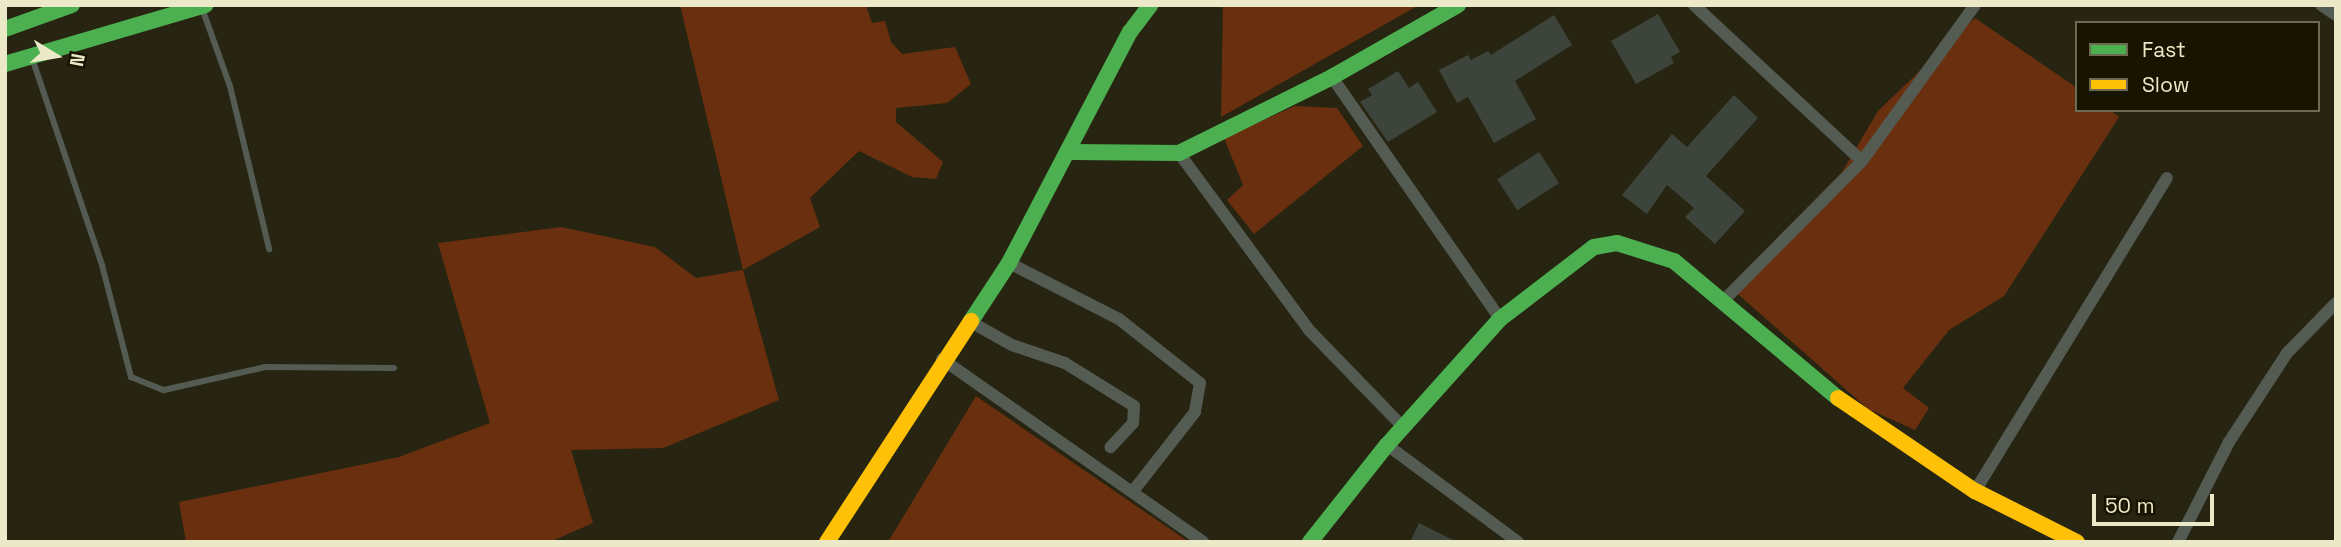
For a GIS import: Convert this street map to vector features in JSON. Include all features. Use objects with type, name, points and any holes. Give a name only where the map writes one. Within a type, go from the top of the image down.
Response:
[{"type":"street","points":[[5,29],[72,5]]},
{"type":"street","points":[[1130,32],[1131,5]]},
{"type":"street","points":[[827,542],[942,359],[1009,263],[1072,152],[1130,32],[1150,5]]},
{"type":"street","points":[[1072,152],[1179,153],[1332,78],[1458,5]]},
{"type":"street","points":[[1694,5],[1862,160]]},
{"type":"street","points":[[1724,300],[1862,160],[1975,5]]},
{"type":"street","points":[[2321,5],[2336,15]]},
{"type":"street","points":[[5,64],[31,53],[203,6]]},
{"type":"street","points":[[1332,78],[1500,319]]},
{"type":"street","points":[[1179,153],[1309,330],[1402,428]]},
{"type":"street","points":[[1975,491],[2167,178]]},
{"type":"street","points":[[1310,542],[1387,445],[1500,319],[1594,247],[1617,243],[1674,261],[1866,420],[1975,491],[2077,542]]},
{"type":"street","points":[[1009,263],[1119,319],[1200,383],[1195,412],[1133,491]]},
{"type":"street","points":[[2178,542],[2228,442],[2287,353],[2336,303]]},
{"type":"street","points":[[969,321],[1012,345],[1065,363],[1134,406],[1133,422],[1111,447]]},
{"type":"street","points":[[942,359],[1203,542]]},
{"type":"street","points":[[1387,445],[1518,542]]},
{"type":"lane","points":[[203,6],[230,86],[269,249]]},
{"type":"lane","points":[[31,53],[102,265],[131,377],[164,390],[265,367],[394,368]]},
{"type":"shaded area","points":[[680,5],[866,5],[872,23],[885,21],[891,42],[902,54],[955,47],[971,84],[947,103],[896,108],[896,122],[943,162],[936,179],[912,177],[859,151],[810,198],[820,227],[743,270]]},
{"type":"shaded area","points":[[1223,5],[1419,5],[1221,117]]},
{"type":"shaded area","points":[[1975,18],[2075,87],[2075,112],[2113,112],[2119,117],[2004,296],[1949,330],[1903,388],[1929,408],[1915,430],[1868,409],[1731,288],[1842,172],[1878,111]]},
{"type":"shaded area","points":[[1295,106],[1337,108],[1363,146],[1254,234],[1227,200],[1243,185],[1224,138]]},
{"type":"shaded area","points":[[561,227],[655,247],[696,278],[743,270],[779,400],[663,448],[571,450],[593,523],[550,542],[186,542],[179,502],[399,457],[490,423],[438,243]]},
{"type":"shaded area","points":[[976,396],[1189,542],[888,542]]},
{"type":"building","points":[[1658,14],[1680,52],[1671,57],[1674,63],[1636,84],[1611,41]]},
{"type":"building","points":[[1554,15],[1572,45],[1515,81],[1536,119],[1494,143],[1468,97],[1457,103],[1439,70],[1468,55],[1471,60],[1488,51],[1491,55]]},
{"type":"building","points":[[1398,71],[1409,88],[1418,82],[1437,112],[1388,142],[1360,102],[1372,95],[1368,89]]},
{"type":"building","points":[[1734,95],[1758,118],[1706,176],[1745,211],[1715,244],[1685,217],[1694,208],[1667,185],[1647,214],[1622,195],[1672,134],[1687,147]]},
{"type":"building","points":[[1539,152],[1559,183],[1517,210],[1497,179]]},
{"type":"building","points":[[1419,523],[1457,542],[1410,542]]},
{"type":"traffic: fast","points":[[5,29],[72,5]]},
{"type":"traffic: fast","points":[[5,64],[206,5]]},
{"type":"traffic: fast","points":[[971,321],[1009,263],[1130,32],[1150,5]]},
{"type":"traffic: fast","points":[[1072,152],[1179,153],[1332,77],[1458,5]]},
{"type":"traffic: fast","points":[[1310,542],[1387,445],[1500,319],[1594,247],[1617,243],[1674,261],[1838,398]]},
{"type":"traffic: slow","points":[[827,542],[971,321]]},
{"type":"traffic: slow","points":[[1838,398],[1975,491],[2077,542]]}]
